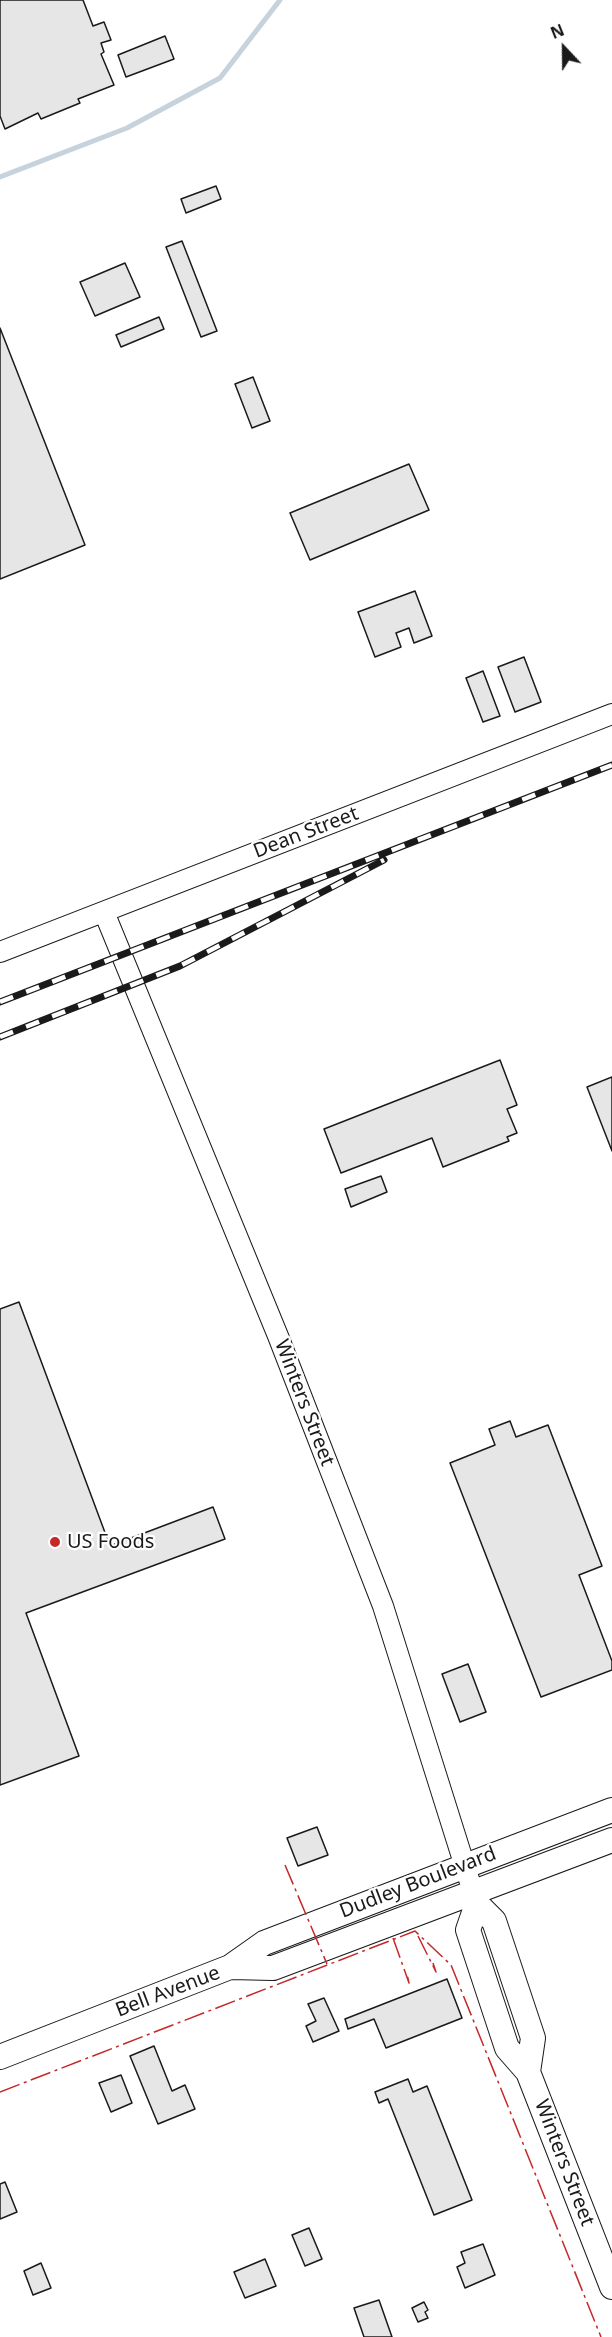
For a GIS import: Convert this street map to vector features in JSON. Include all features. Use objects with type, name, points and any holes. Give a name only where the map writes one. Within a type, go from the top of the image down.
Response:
[{"type":"main road","name":"Dudley Boulevard","points":[[231,1967],[264,1943],[612,1810]]},
{"type":"main road","name":"Dudley Boulevard","points":[[475,1898],[612,1840]]},
{"type":"main road","name":"Bell Avenue","points":[[0,2057],[231,1967],[273,1968],[475,1898]]},
{"type":"main road","name":"Winters Street","points":[[475,1898],[494,1921],[533,2038],[528,2072],[612,2287]]},
{"type":"street","name":"Dean Street","points":[[0,952],[612,714]]},
{"type":"street","name":"Winters Street","points":[[104,912],[278,1336],[379,1595],[475,1898]]},
{"type":"building","points":[[0,0],[83,0],[93,26],[104,22],[111,40],[101,43],[104,52],[101,54],[114,85],[78,99],[80,103],[41,119],[38,113],[5,129],[0,116]]},
{"type":"building","points":[[165,36],[174,59],[126,77],[118,55]]},
{"type":"building","points":[[216,186],[221,199],[186,213],[181,199]]},
{"type":"building","points":[[182,241],[217,331],[201,337],[166,247]]},
{"type":"building","points":[[125,263],[140,297],[95,316],[80,282]]},
{"type":"building","points":[[159,317],[164,329],[121,347],[116,335]]},
{"type":"building","points":[[0,328],[85,545],[0,579]]},
{"type":"building","points":[[253,377],[270,421],[252,428],[235,384]]},
{"type":"building","points":[[409,464],[429,510],[310,560],[290,513]]},
{"type":"building","points":[[415,591],[432,636],[414,643],[409,628],[396,633],[401,647],[375,657],[358,612]]},
{"type":"building","points":[[524,657],[541,702],[515,712],[498,667]]},
{"type":"building","points":[[483,671],[500,716],[483,722],[466,678]]},
{"type":"building","points":[[500,1060],[517,1105],[507,1109],[517,1133],[507,1137],[509,1141],[443,1167],[432,1138],[341,1173],[324,1129]]},
{"type":"building","points":[[612,1077],[612,1151],[587,1087]]},
{"type":"building","points":[[381,1176],[387,1192],[351,1207],[345,1189]]},
{"type":"building","name":"US Foods","points":[[19,1302],[110,1546],[213,1507],[225,1539],[26,1613],[79,1756],[0,1785],[0,1309]]},
{"type":"building","points":[[510,1421],[516,1437],[548,1425],[602,1566],[579,1575],[612,1661],[612,1670],[541,1697],[450,1463],[495,1445],[489,1429]]},
{"type":"building","points":[[468,1664],[486,1712],[460,1722],[442,1674]]},
{"type":"building","points":[[317,1827],[328,1855],[298,1866],[287,1838]]},
{"type":"building","points":[[447,1979],[462,2018],[386,2048],[374,2019],[348,2029],[345,2019]]},
{"type":"building","points":[[324,1998],[339,2031],[313,2042],[306,2026],[316,2021],[308,2004]]},
{"type":"building","points":[[154,2046],[172,2091],[185,2085],[195,2109],[158,2124],[130,2056]]},
{"type":"building","points":[[121,2075],[132,2103],[111,2112],[99,2083]]},
{"type":"building","points":[[408,2079],[413,2092],[427,2086],[472,2200],[434,2215],[388,2099],[379,2103],[375,2092]]},
{"type":"building","points":[[5,2182],[17,2212],[0,2219],[0,2184]]},
{"type":"building","points":[[309,2228],[322,2259],[305,2266],[292,2235]]},
{"type":"building","points":[[483,2244],[495,2275],[465,2288],[457,2267],[465,2263],[461,2252]]},
{"type":"building","points":[[265,2259],[276,2286],[245,2298],[234,2272]]},
{"type":"building","points":[[41,2263],[51,2288],[33,2295],[24,2271]]},
{"type":"building","points":[[379,2300],[392,2337],[364,2337],[354,2308]]},
{"type":"building","points":[[424,2302],[428,2310],[425,2312],[428,2318],[418,2322],[412,2308]]},
{"type":"waterway","points":[[0,177],[127,128],[220,78],[280,0]]},
{"type":"railway","points":[[0,1002],[612,765]]},
{"type":"railway","points":[[0,1037],[180,966],[384,860]]},
{"type":"power","points":[[285,1865],[327,1964]]},
{"type":"power","points":[[0,2092],[415,1931],[451,1965],[601,2337]]},
{"type":"power","points":[[418,1936],[436,1972],[433,1963]]},
{"type":"power","points":[[393,1938],[409,1983],[407,1974]]},
{"type":"place","name":"US Foods","points":[[55,1542]]}]
